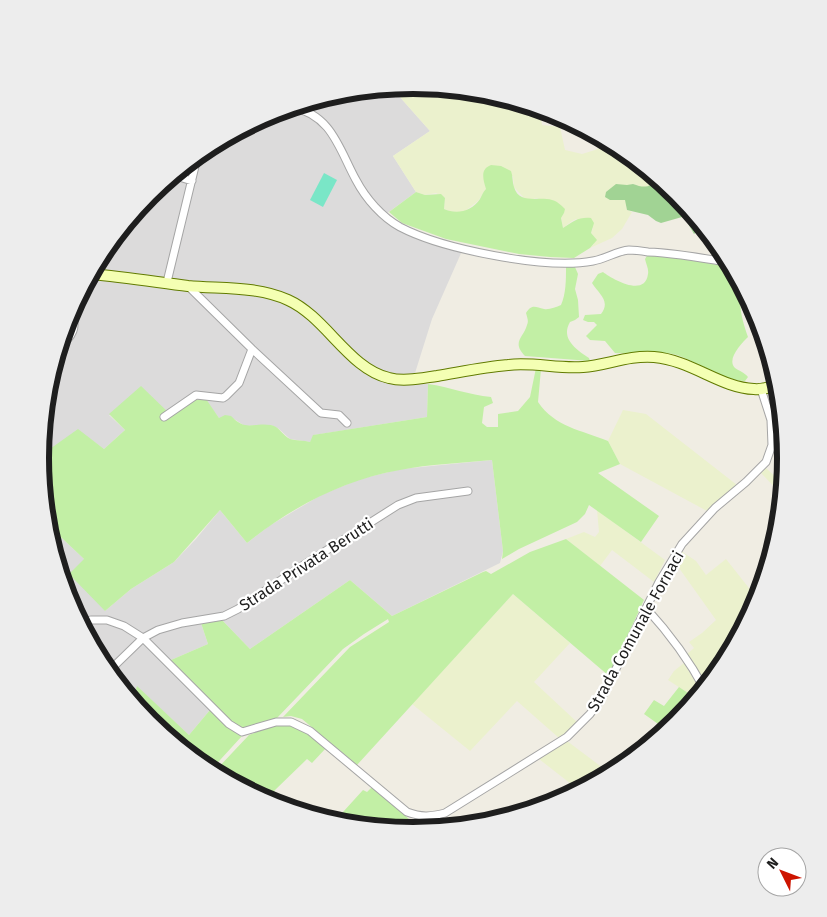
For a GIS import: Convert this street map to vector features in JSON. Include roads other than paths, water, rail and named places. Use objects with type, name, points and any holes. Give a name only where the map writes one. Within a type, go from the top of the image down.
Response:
[{"type":"street","points":[[304,111],[311,114],[336,137],[357,182],[380,213],[400,227],[457,248],[529,260],[566,263],[593,261],[629,250],[667,253],[721,262]]},
{"type":"street","points":[[167,282],[195,166]]},
{"type":"street","points":[[180,178],[192,182]]},
{"type":"street","points":[[99,275],[187,286],[258,291],[289,300],[315,318],[365,366],[387,378],[397,380],[528,363],[584,367],[640,357],[671,359],[744,388],[761,389],[771,386]]},
{"type":"street","points":[[187,286],[321,413],[339,415],[347,423]]},
{"type":"street","points":[[69,339],[73,333],[75,324]]},
{"type":"street","points":[[164,417],[193,396],[223,398],[226,396],[239,382],[252,349]]},
{"type":"street","name":"Strada Comunale Fornaci","points":[[422,817],[445,813],[567,737],[578,728],[601,699],[659,582],[682,544],[715,508],[766,462],[772,445],[771,420],[761,389]]},
{"type":"street","name":"Strada Privata Berutti","points":[[114,666],[143,638],[158,630],[182,622],[224,616],[398,505],[416,498],[468,491]]},
{"type":"street","points":[[646,608],[662,625],[701,684]]},
{"type":"street","points":[[87,621],[107,620],[124,626],[143,638],[229,724],[242,732],[276,722],[291,722],[310,731],[407,812],[422,817],[420,823]]}]
